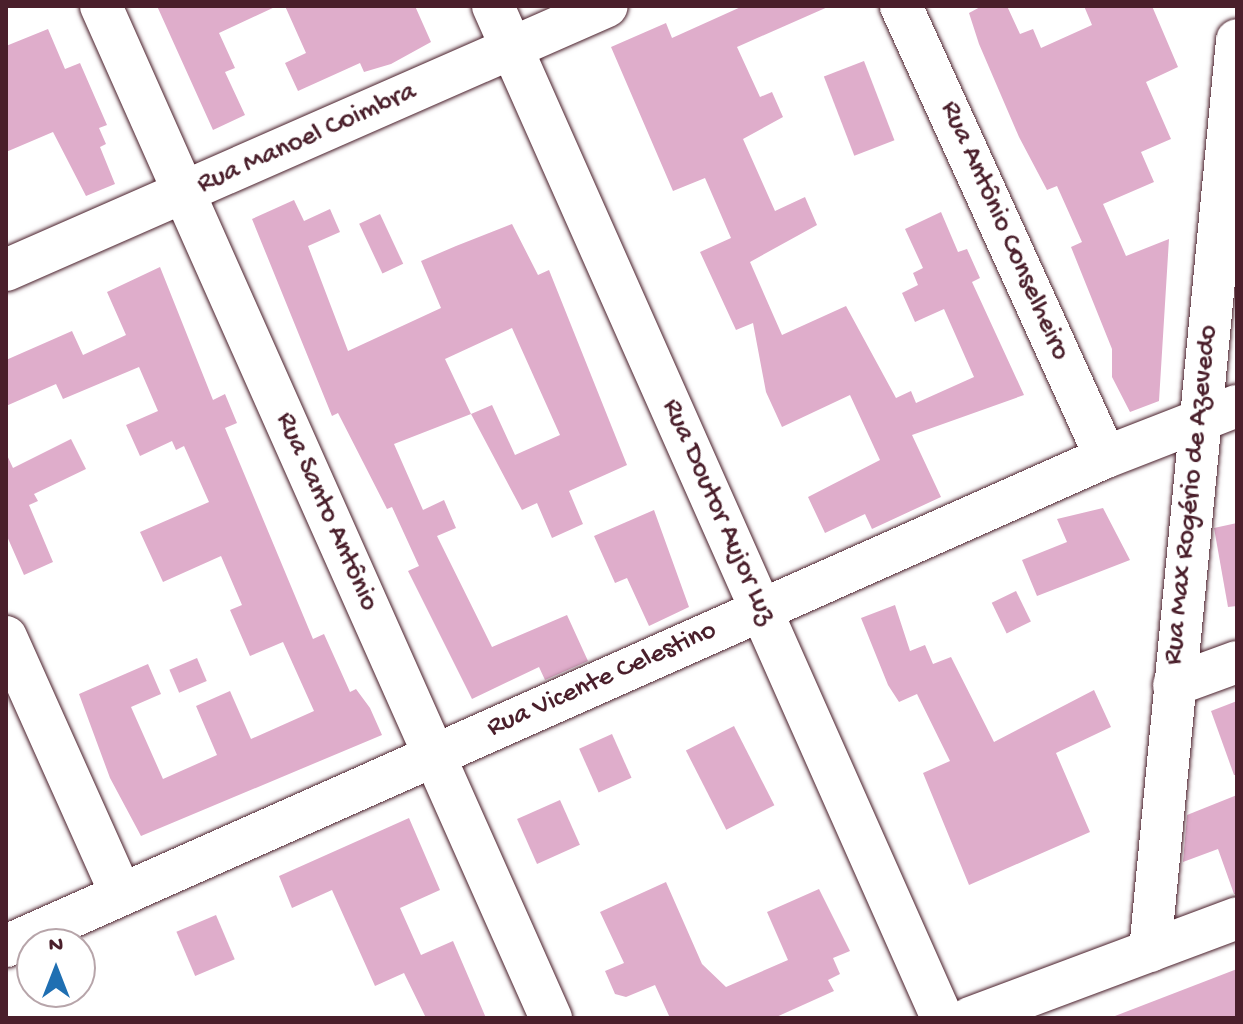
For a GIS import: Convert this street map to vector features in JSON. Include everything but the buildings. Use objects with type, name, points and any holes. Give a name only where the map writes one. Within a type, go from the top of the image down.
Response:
[{"type":"street","name":"Rua Santo Antônio","points":[[101,6],[551,1018]]},
{"type":"street","name":"Rua Doutor Aujor Luz","points":[[493,6],[942,1018]]},
{"type":"street","name":"Rua Manoel Coimbra","points":[[6,270],[607,6]]},
{"type":"street","name":"Rua Antônio Conselheiro","points":[[901,6],[1106,457]]},
{"type":"street","name":"Rua Max Rogério de Azevedo","points":[[1150,951],[1174,685],[1218,413],[1237,40]]},
{"type":"street","name":"Rua Vicente Celestino","points":[[6,946],[1106,457],[1218,413]]},
{"type":"street","points":[[6,637],[121,894]]},
{"type":"street","points":[[1174,685],[1237,662]]},
{"type":"street","points":[[970,1018],[1237,918]]}]
